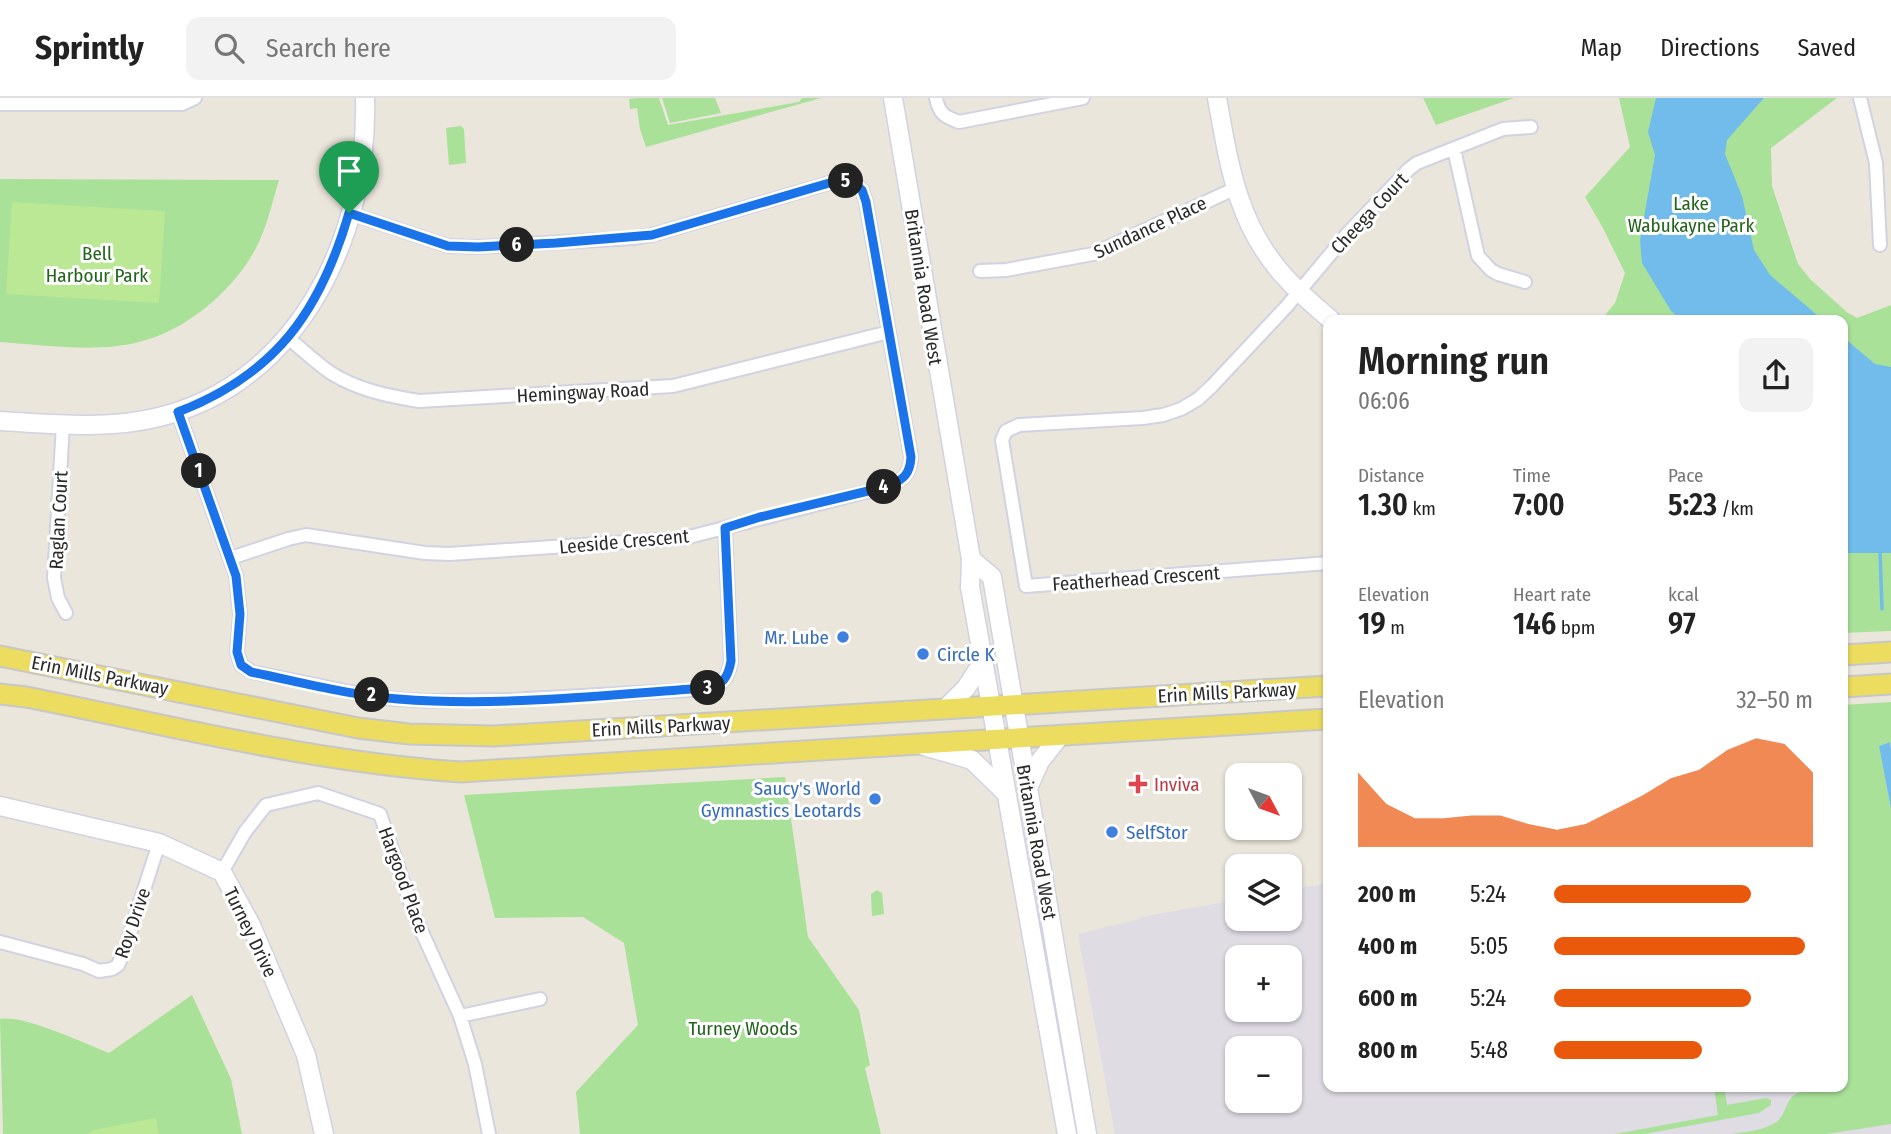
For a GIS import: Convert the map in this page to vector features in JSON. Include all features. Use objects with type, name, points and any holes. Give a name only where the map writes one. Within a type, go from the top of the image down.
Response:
[{"type":"main road","points":[[0,421],[116,425],[178,412],[243,379],[288,338],[325,282],[338,250],[362,160],[366,130],[365,98]]},
{"type":"main road","name":"Britannia Road West","points":[[893,98],[971,559],[970,587],[1068,1134]]},
{"type":"main road","points":[[1217,98],[1234,189],[1243,211],[1262,247],[1284,276],[1326,315]]},
{"type":"main road","name":"Britannia Road West","points":[[971,559],[992,577],[1087,1134]]},
{"type":"main road","points":[[1848,655],[1891,652]]},
{"type":"main road","name":"Erin Mills Parkway","points":[[0,656],[358,727],[409,734],[495,737],[1323,686]]},
{"type":"main road","points":[[945,709],[966,688],[983,662]]},
{"type":"main road","points":[[1848,687],[1891,684]]},
{"type":"main road","name":"Erin Mills Parkway","points":[[0,694],[324,756],[403,769],[462,772],[1323,719]]},
{"type":"main road","points":[[1028,788],[1040,761],[1060,736]]},
{"type":"main road","points":[[921,745],[972,760],[1006,793]]},
{"type":"main road","name":"Turney Drive","points":[[0,806],[159,842],[222,872],[251,925],[306,1055],[324,1134]]},
{"type":"street","points":[[0,104],[182,104],[195,98]]},
{"type":"street","points":[[936,98],[944,117],[959,122],[1083,98]]},
{"type":"street","points":[[1860,98],[1876,163],[1880,245]]},
{"type":"street","name":"Cheega Court","points":[[1300,291],[1348,233],[1417,163],[1503,129],[1531,127]]},
{"type":"street","points":[[1454,149],[1478,256],[1498,274],[1525,282]]},
{"type":"street","name":"Leeside Crescent","points":[[231,558],[288,539],[306,536],[449,554],[685,538],[889,486],[902,480],[910,470],[911,457],[866,202],[862,190],[852,181],[836,181],[652,235],[491,247],[448,246],[349,213]]},
{"type":"street","name":"Sundance Place","points":[[980,271],[1006,270],[1093,254],[1234,189]]},
{"type":"street","name":"Featherhead Crescent","points":[[1300,291],[1212,386],[1181,409],[1143,418],[1019,425],[1006,431],[1002,445],[1026,586],[1323,563]]},
{"type":"street","name":"Hemingway Road","points":[[288,338],[331,372],[358,386],[389,396],[419,401],[673,386],[889,332]]},
{"type":"street","points":[[178,412],[231,558],[239,592],[237,652],[241,665],[251,672],[394,699],[463,702],[719,686],[729,676],[731,661],[725,528]]},
{"type":"street","name":"Raglan Court","points":[[63,424],[54,578],[58,598],[66,613]]},
{"type":"street","name":"Hargood Place","points":[[222,872],[245,832],[266,805],[318,793],[380,814],[416,919],[460,1016],[475,1064],[489,1134]]},
{"type":"street","name":"Roy Drive","points":[[0,942],[83,964],[99,971],[112,969],[118,965],[125,949],[159,842]]},
{"type":"street","points":[[460,1016],[540,999]]},
{"type":"shaded area","points":[[1323,884],[1323,1092],[1848,1092],[1848,1071],[1891,932],[1891,1134],[1115,1134],[1078,934],[1140,917],[1225,902],[1225,931],[1302,931],[1302,888]]},
{"type":"green space","points":[[659,98],[668,125],[799,102],[802,98],[821,98],[646,147],[637,108],[630,109],[629,99]]},
{"type":"green space","points":[[662,98],[715,98],[721,113],[670,123]]},
{"type":"green space","points":[[1423,98],[1514,98],[1436,125]]},
{"type":"green space","name":"Lake Wabukayne Park","points":[[1619,98],[1837,98],[1771,148],[1772,186],[1798,264],[1811,280],[1857,318],[1891,305],[1891,631],[1848,633],[1848,315],[1605,315],[1615,303],[1625,273],[1585,197],[1630,147]]},
{"type":"green space","points":[[461,126],[464,129],[466,163],[449,165],[446,128]]},
{"type":"green space","name":"Bell Harbour Park","points":[[0,179],[279,180],[253,254],[212,303],[158,336],[123,345],[88,348],[0,342]]},
{"type":"green space","points":[[12,202],[165,211],[159,303],[6,294]]},
{"type":"green space","points":[[1891,702],[1891,749],[1890,742],[1879,746],[1891,809],[1891,1124],[1827,1134],[1731,1134],[1758,1130],[1777,1122],[1791,1098],[1800,1092],[1848,1092],[1848,705]]},
{"type":"green space","name":"Turney Woods","points":[[785,777],[808,937],[859,1010],[870,1065],[865,1068],[881,1134],[580,1134],[576,1092],[638,1025],[624,943],[583,917],[495,918],[464,795]]},
{"type":"green space","points":[[877,890],[882,893],[884,914],[872,916],[871,894]]},
{"type":"green space","points":[[192,995],[231,1079],[242,1134],[3,1134],[0,1019],[39,1025],[109,1053]]},
{"type":"green space","points":[[1715,1092],[1725,1092],[1727,1105],[1766,1098],[1771,1100],[1771,1105],[1759,1113],[1644,1134],[1615,1134],[1718,1115]]},
{"type":"green space","points":[[156,1118],[159,1134],[88,1134],[93,1130]]},
{"type":"water","points":[[1656,98],[1764,98],[1727,140],[1725,154],[1742,196],[1754,250],[1770,275],[1817,315],[1675,315],[1671,311],[1642,263],[1640,240],[1655,155],[1648,132]]},
{"type":"water","points":[[1848,341],[1875,364],[1891,367],[1891,553],[1848,553]]},
{"type":"water","points":[[1890,742],[1891,749],[1891,809],[1879,746]]},
{"type":"waterway","points":[[1880,549],[1882,609]]},
{"type":"place","name":"Mr. Lube","points":[[843,637]]},
{"type":"place","name":"Circle K","points":[[923,654]]},
{"type":"place","name":"Inviva","points":[[1138,784]]},
{"type":"place","name":"Saucy's World Gymnastics Leotards","points":[[875,799]]},
{"type":"place","name":"SelfStor","points":[[1112,832]]},
{"type":"route","points":[[836,181],[852,181],[862,190],[866,202],[911,457],[910,470],[902,480],[889,486],[725,528],[731,661],[729,676],[719,686],[463,702],[394,699],[251,672],[241,665],[237,652],[239,592],[231,558],[178,412],[199,404],[243,379],[288,338],[325,282],[349,213],[448,246],[556,243],[652,235],[836,181]]}]
